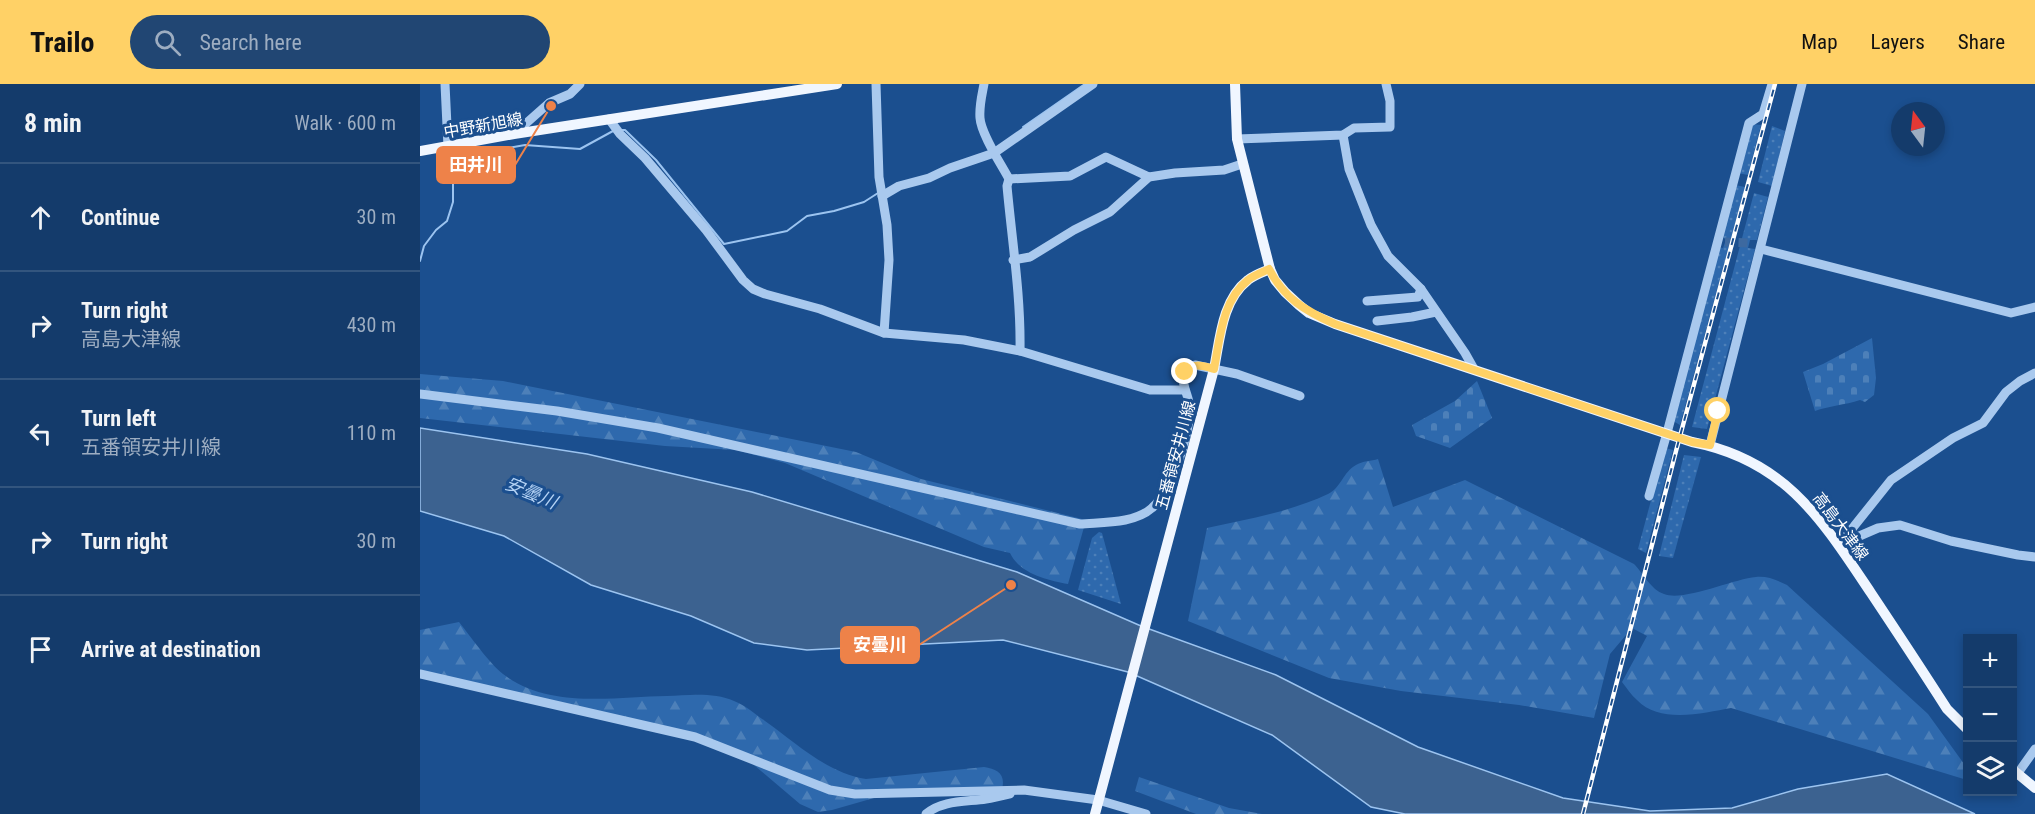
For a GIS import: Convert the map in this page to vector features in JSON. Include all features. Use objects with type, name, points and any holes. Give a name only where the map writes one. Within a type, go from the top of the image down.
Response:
[{"type":"main road","name":"中野新旭線","points":[[420,151],[514,134],[837,84]]},
{"type":"main road","points":[[1235,84],[1237,140],[1269,269]]},
{"type":"main road","name":"五番領安井川線","points":[[1095,813],[1214,369],[1225,316],[1234,295],[1248,280],[1269,269]]},
{"type":"main road","name":"高島大津線","points":[[1269,269],[1285,292],[1309,313],[1335,324],[1710,445],[1754,463],[1780,480],[1815,513],[1839,544],[1947,709],[1963,725]]},
{"type":"main road","points":[[2017,773],[2035,788]]},
{"type":"street","points":[[445,84],[448,147]]},
{"type":"street","points":[[514,134],[549,103],[570,94],[580,84]]},
{"type":"street","points":[[876,84],[879,177],[887,225],[889,260],[884,333]]},
{"type":"street","points":[[984,84],[980,104],[980,121],[1009,179],[1007,186],[1013,260],[1021,312],[1020,351]]},
{"type":"street","points":[[882,196],[899,186],[994,153],[1093,84]]},
{"type":"street","points":[[1237,140],[1343,135],[1354,128],[1390,126],[1390,102],[1386,84]]},
{"type":"street","points":[[1649,496],[1722,241],[1749,123],[1763,114],[1772,84]]},
{"type":"street","points":[[1710,445],[1802,84]]},
{"type":"street","points":[[609,120],[645,158],[706,230],[743,280],[753,289],[820,309],[884,333],[964,340],[1020,351],[1150,390],[1185,390]]},
{"type":"street","points":[[1343,135],[1349,169],[1371,225],[1388,256],[1421,289],[1474,369]]},
{"type":"street","points":[[1009,179],[1070,176],[1106,157],[1149,177]]},
{"type":"street","points":[[1013,260],[1030,257],[1074,230],[1110,212],[1149,177],[1224,170],[1242,164]]},
{"type":"street","points":[[1750,243],[2012,313],[2035,307]]},
{"type":"street","points":[[1367,301],[1418,297],[1421,289]]},
{"type":"street","points":[[1377,321],[1436,312]]},
{"type":"street","points":[[420,394],[557,411],[646,426],[1080,524],[1124,520],[1152,509],[1162,496],[1175,469],[1188,425],[1190,406],[1185,390],[1185,372],[1189,367],[1195,365],[1237,374],[1300,396]]},
{"type":"street","points":[[1839,544],[1891,480],[1953,438],[1983,423],[2006,392],[2035,373]]},
{"type":"street","points":[[1839,544],[1878,528],[1900,525],[1951,541],[2035,557]]},
{"type":"street","points":[[420,674],[695,736],[831,790],[855,794],[1017,790],[1100,796],[1146,814]]},
{"type":"street","points":[[2017,769],[2035,749]]},
{"type":"street","points":[[926,814],[933,808],[949,803],[989,799],[1017,790]]},
{"type":"green space","points":[[1751,124],[1761,125],[1748,175],[1738,173]]},
{"type":"green space","points":[[1772,126],[1785,131],[1772,186],[1758,182]]},
{"type":"green space","points":[[1735,185],[1745,187],[1680,425],[1673,421],[1718,247],[1723,248],[1726,240],[1722,236]]},
{"type":"green space","points":[[1754,193],[1768,197],[1757,240],[1750,240],[1748,248],[1755,249],[1707,429],[1692,427]]},
{"type":"green space","points":[[1872,338],[1876,378],[1874,395],[1865,402],[1860,400],[1815,411],[1803,372]]},
{"type":"green space","points":[[420,374],[503,381],[856,452],[921,479],[1086,520],[1068,584],[1043,578],[1027,571],[1010,553],[984,547],[785,463],[736,450],[665,446],[420,418]]},
{"type":"green space","points":[[1477,381],[1492,418],[1450,448],[1416,436],[1412,425],[1455,401]]},
{"type":"green space","points":[[1665,448],[1673,450],[1646,553],[1638,549]]},
{"type":"green space","points":[[1684,455],[1701,457],[1673,558],[1659,556]]},
{"type":"green space","points":[[1378,459],[1393,507],[1465,480],[1634,564],[1651,585],[1664,594],[1672,596],[1695,593],[1756,577],[1772,579],[1787,585],[1928,714],[1963,762],[1963,779],[1731,708],[1682,715],[1657,712],[1646,707],[1622,682],[1647,636],[1632,628],[1610,654],[1594,718],[1519,705],[1401,691],[1329,678],[1188,621],[1207,528],[1269,514],[1314,500],[1332,491],[1352,468]]},
{"type":"green space","points":[[1099,532],[1102,533],[1121,604],[1078,590],[1092,538]]},
{"type":"green space","points":[[459,622],[486,657],[503,674],[521,685],[540,692],[561,697],[604,699],[718,696],[742,705],[812,756],[852,776],[866,779],[984,767],[999,773],[1003,780],[1002,789],[874,798],[818,812],[800,804],[741,754],[723,746],[420,676],[420,630]]},
{"type":"green space","points":[[1139,777],[1229,808],[1262,814],[1196,814],[1135,791]]},
{"type":"water","points":[[420,428],[587,454],[752,492],[1017,572],[1141,626],[1276,675],[1418,747],[1563,798],[1650,811],[1732,808],[1798,789],[1887,774],[1975,814],[1405,814],[1371,807],[1272,735],[1128,672],[1003,640],[807,650],[754,643],[691,616],[591,585],[504,536],[420,511]]},
{"type":"waterway","points":[[1023,127],[1085,84]]},
{"type":"waterway","points":[[622,130],[625,130],[656,160],[724,244],[787,231],[807,216],[864,202],[878,193]]},
{"type":"waterway","points":[[420,261],[424,246],[436,230],[447,221],[453,202],[453,169],[458,160],[467,155],[525,145],[580,149],[613,131]]},
{"type":"tunnel","points":[[1725,242],[1750,243]]},
{"type":"railway","points":[[1583,814],[1676,451],[1775,84]]},
{"type":"place","name":"田井川","points":[[551,106]]},
{"type":"place","name":"安曇川","points":[[1011,585]]},
{"type":"route","points":[[1185,372],[1189,367],[1195,365],[1214,369],[1225,316],[1234,295],[1248,280],[1269,269],[1285,292],[1299,305],[1309,313],[1335,324],[1692,442],[1710,445],[1718,411]]}]
